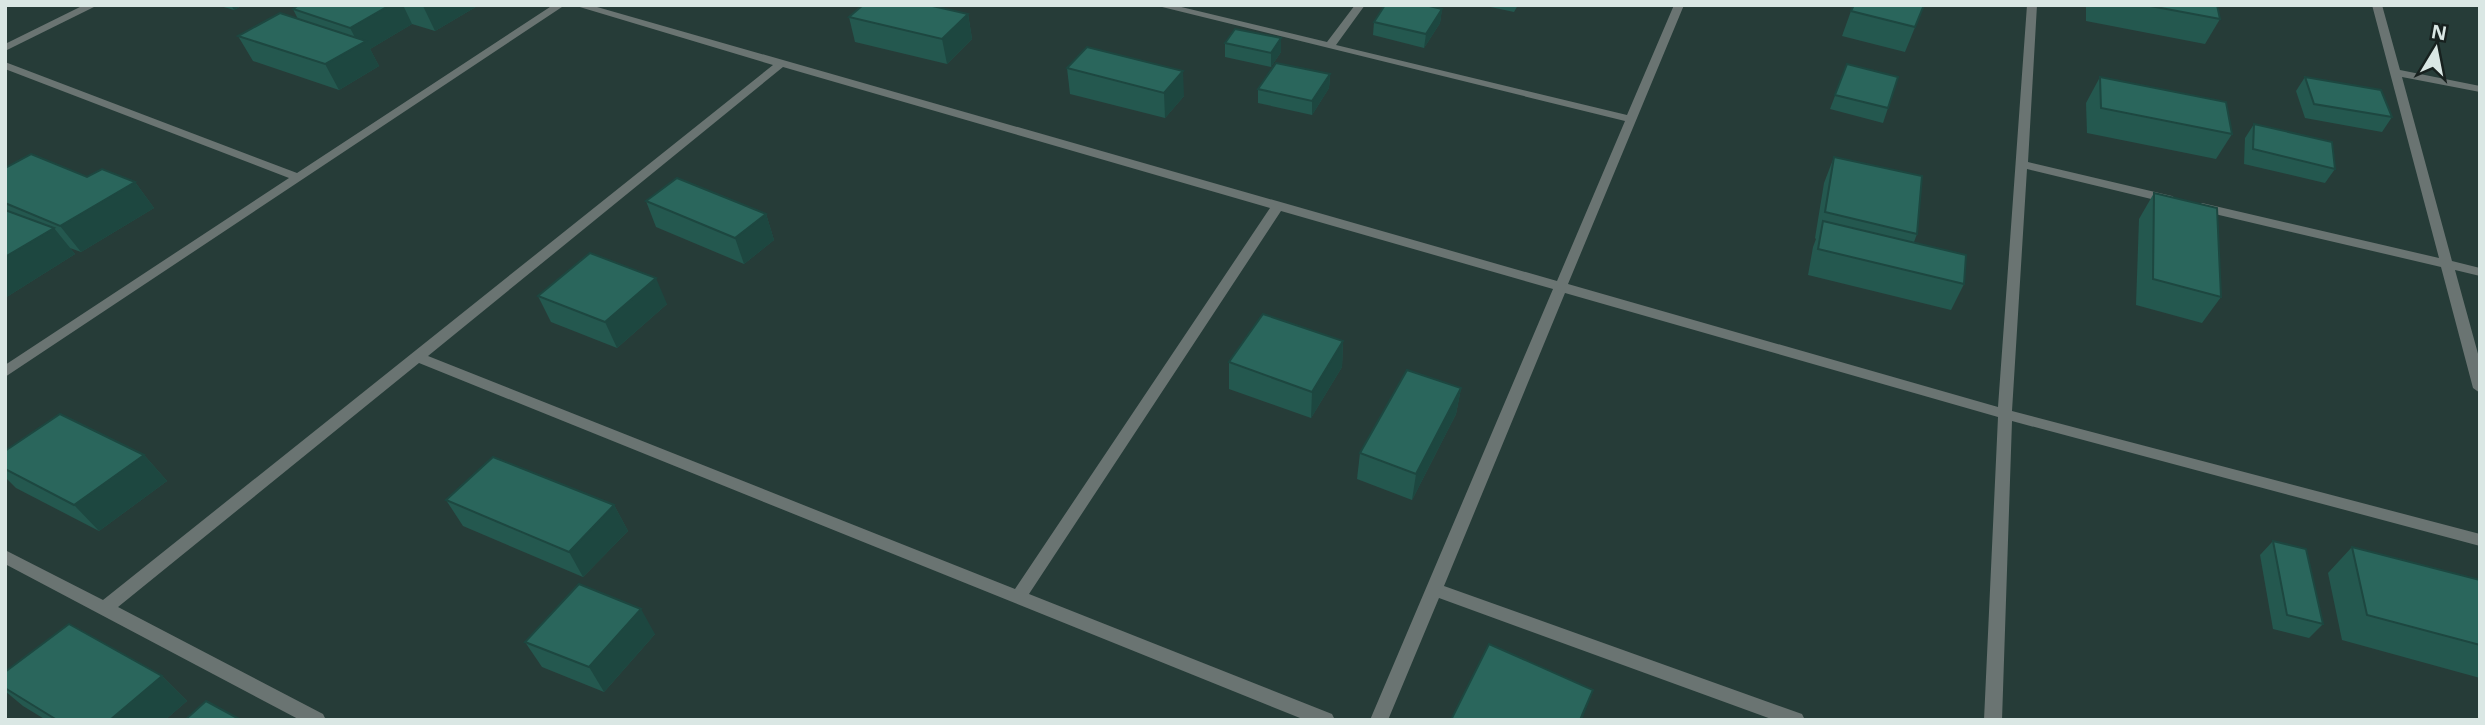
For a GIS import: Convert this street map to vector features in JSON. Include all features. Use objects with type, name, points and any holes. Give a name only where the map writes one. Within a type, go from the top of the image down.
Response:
[{"type":"street","points":[[5,48],[93,5]]},
{"type":"street","points":[[5,372],[560,5]]},
{"type":"street","points":[[578,5],[2005,414],[2480,540]]},
{"type":"street","points":[[1159,5],[1631,119]]},
{"type":"street","points":[[1330,46],[1360,5]]},
{"type":"street","points":[[1379,720],[1679,5]]},
{"type":"street","points":[[1993,720],[2005,414],[2032,5]]},
{"type":"street","points":[[2377,5],[2480,388]]},
{"type":"street","points":[[105,608],[782,63]]},
{"type":"street","points":[[5,65],[297,177]]},
{"type":"street","points":[[2395,72],[2480,89]]},
{"type":"street","points":[[2020,164],[2480,272]]},
{"type":"street","points":[[1018,597],[1278,205]]},
{"type":"street","points":[[417,357],[1326,720]]},
{"type":"street","points":[[5,556],[317,720]]},
{"type":"street","points":[[1434,590],[1796,720]]},
{"type":"building","points":[[299,5],[390,5],[350,28],[293,9]]},
{"type":"building","points":[[863,5],[928,5],[968,14],[942,39],[849,17]]},
{"type":"building","points":[[1385,5],[1425,5],[1442,9],[1426,34],[1374,22]]},
{"type":"building","points":[[1854,5],[1924,5],[1915,27],[1851,11]]},
{"type":"building","points":[[2145,5],[2217,5],[2220,19]]},
{"type":"building","points":[[280,13],[366,41],[325,64],[238,36]]},
{"type":"building","points":[[1235,29],[1281,38],[1271,53],[1225,43]]},
{"type":"building","points":[[1087,47],[1183,71],[1164,93],[1067,68]]},
{"type":"building","points":[[1276,63],[1330,74],[1312,101],[1258,89]]},
{"type":"building","points":[[1847,64],[1898,77],[1888,108],[1835,95]]},
{"type":"building","points":[[2100,77],[2226,102],[2232,134],[2101,108]]},
{"type":"building","points":[[2305,77],[2381,90],[2392,117],[2314,104]]},
{"type":"building","points":[[2254,124],[2332,142],[2335,169],[2253,149]]},
{"type":"building","points":[[31,154],[87,177],[102,169],[135,182],[60,226],[5,203],[5,168]]},
{"type":"building","points":[[1834,157],[1922,176],[1917,234],[1825,212]]},
{"type":"building","points":[[677,178],[766,214],[735,238],[646,201]]},
{"type":"building","points":[[2154,193],[2217,208],[2221,297],[2153,279]]},
{"type":"building","points":[[5,210],[54,228],[5,257]]},
{"type":"building","points":[[1823,221],[1966,255],[1964,284],[1818,249]]},
{"type":"building","points":[[590,253],[656,278],[605,322],[538,296]]},
{"type":"building","points":[[1263,314],[1343,341],[1312,392],[1229,362]]},
{"type":"building","points":[[1407,370],[1461,388],[1416,474],[1360,453]]},
{"type":"building","points":[[60,414],[144,455],[74,505],[5,469],[5,451]]},
{"type":"building","points":[[493,457],[614,505],[569,552],[446,500]]},
{"type":"building","points":[[2273,541],[2306,549],[2323,624],[2287,615]]},
{"type":"building","points":[[2352,547],[2480,580],[2480,645],[2367,615]]},
{"type":"building","points":[[579,584],[641,609],[589,667],[525,642]]},
{"type":"building","points":[[69,624],[162,676],[110,720],[57,720],[5,688],[5,672]]},
{"type":"building","points":[[1489,644],[1593,690],[1580,720],[1451,720]]},
{"type":"building","points":[[206,701],[241,720],[185,720]]}]
